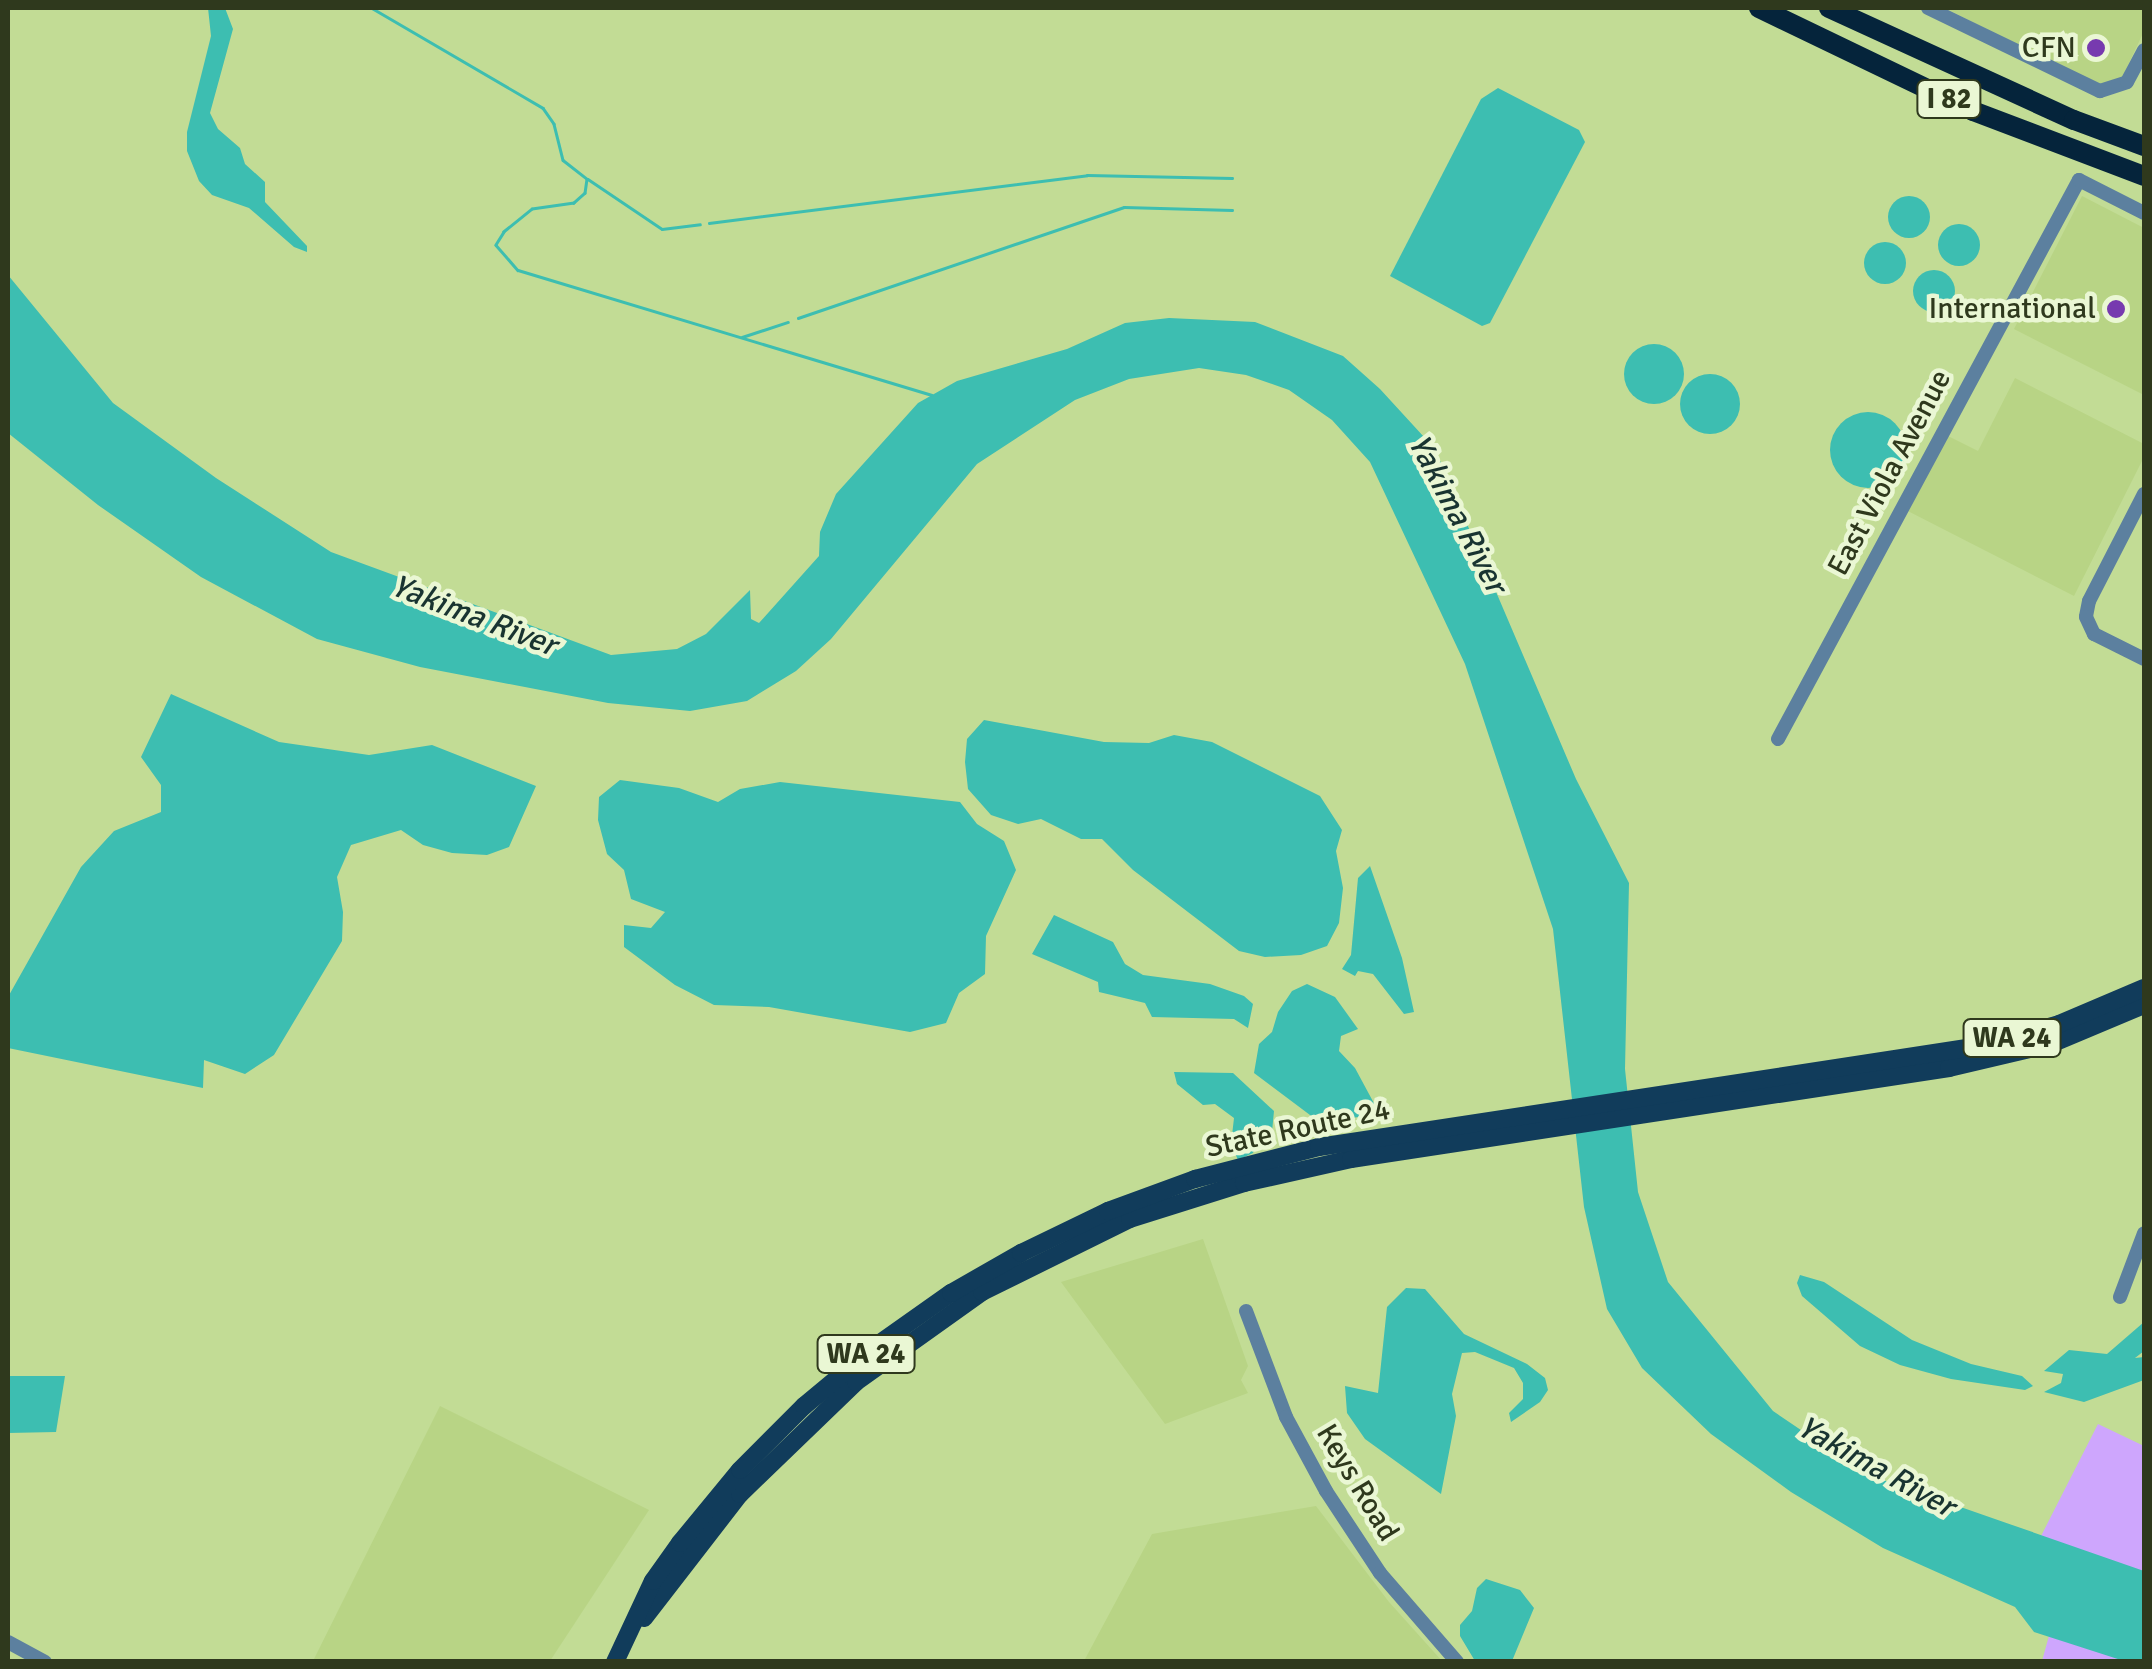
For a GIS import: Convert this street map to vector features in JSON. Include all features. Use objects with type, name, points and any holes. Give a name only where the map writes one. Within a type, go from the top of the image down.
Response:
[{"type":"highway","name":"I 82","points":[[1760,8],[1974,110],[2144,179]]},
{"type":"highway","name":"I 82","points":[[1829,8],[2074,120],[2144,146]]},
{"type":"highway","points":[[1884,34],[2144,132]]},
{"type":"main road","name":"State Route 24","points":[[1874,1072],[2023,1035],[2144,988]]},
{"type":"main road","name":"State Route 24","points":[[614,1662],[653,1581],[712,1503],[777,1432],[867,1353],[952,1292],[1108,1211],[1337,1144],[2025,1051],[2144,1005]]},
{"type":"street","points":[[1928,8],[2080,84],[2110,91],[2127,82],[2144,50]]},
{"type":"street","name":"East Viola Avenue","points":[[1778,739],[2079,180],[2144,212]]},
{"type":"street","points":[[2144,494],[2089,601],[2086,617],[2094,634],[2144,659]]},
{"type":"street","points":[[2120,1297],[2144,1234]]},
{"type":"street","name":"Keys Road","points":[[1246,1311],[1286,1418],[1326,1492],[1380,1573],[1456,1662]]},
{"type":"street","points":[[8,1642],[46,1662]]},
{"type":"shaded area","points":[[1945,8],[2144,8],[2144,31],[2121,80],[2111,85],[2092,82]]},
{"type":"shaded area","points":[[2082,196],[2144,228],[2144,395],[2014,329]]},
{"type":"shaded area","points":[[2015,378],[2144,444],[2144,457],[2074,596],[1900,507],[1938,431],[1978,451]]},
{"type":"shaded area","points":[[1203,1239],[1248,1366],[1241,1380],[1248,1393],[1165,1424],[1061,1282]]},
{"type":"shaded area","points":[[440,1406],[649,1510],[550,1661],[313,1661]]},
{"type":"shaded area","points":[[2098,1424],[2144,1446],[2144,1661],[2042,1661],[2055,1614],[2011,1595]]},
{"type":"shaded area","points":[[1316,1506],[1389,1602],[1442,1661],[1084,1661],[1152,1534]]},
{"type":"water","points":[[208,8],[225,8],[233,29],[210,113],[218,129],[240,148],[245,164],[265,182],[265,202],[307,246],[307,252],[294,247],[249,208],[212,195],[199,181],[187,151],[187,132],[211,36]]},
{"type":"water","points":[[1498,88],[1579,130],[1585,142],[1490,323],[1482,326],[1390,276],[1481,99]]},
{"type":"water","points":[[1909,196],[1924,202],[1930,217],[1924,232],[1909,238],[1894,232],[1888,217],[1894,202]]},
{"type":"water","points":[[1959,224],[1974,230],[1980,245],[1974,260],[1959,266],[1944,260],[1938,245],[1944,230]]},
{"type":"water","points":[[1885,242],[1900,248],[1906,263],[1900,278],[1885,284],[1870,278],[1864,263],[1870,248]]},
{"type":"water","points":[[1934,270],[1949,276],[1955,291],[1949,306],[1934,312],[1919,306],[1913,291],[1919,276]]},
{"type":"water","name":"Yakima River","points":[[8,275],[113,403],[216,478],[331,552],[611,655],[677,649],[706,634],[750,590],[751,619],[759,623],[819,556],[820,532],[836,494],[918,403],[957,381],[1067,349],[1125,323],[1169,318],[1255,322],[1343,356],[1380,389],[1435,449],[1576,779],[1629,883],[1625,1069],[1638,1192],[1668,1282],[1773,1411],[1866,1474],[2144,1571],[2144,1661],[2124,1661],[2034,1632],[2015,1607],[1883,1548],[1791,1492],[1711,1434],[1642,1368],[1607,1309],[1584,1207],[1553,929],[1465,664],[1370,462],[1332,420],[1289,390],[1246,375],[1199,368],[1129,379],[1075,400],[977,464],[831,639],[796,671],[747,701],[690,711],[608,703],[420,667],[317,639],[201,577],[98,505],[8,433]]},
{"type":"water","points":[[1654,344],[1675,353],[1684,374],[1675,395],[1654,404],[1633,395],[1624,374],[1633,353]]},
{"type":"water","points":[[1710,374],[1731,383],[1740,404],[1731,425],[1710,434],[1689,425],[1680,404],[1689,383]]},
{"type":"water","points":[[1868,412],[1895,423],[1906,450],[1895,477],[1868,488],[1841,477],[1830,450],[1841,423]]},
{"type":"water","points":[[171,694],[279,742],[369,755],[432,745],[536,786],[509,847],[487,855],[452,853],[423,845],[401,830],[351,845],[337,877],[343,912],[342,941],[274,1055],[245,1074],[204,1060],[203,1088],[8,1048],[8,997],[81,867],[114,831],[161,812],[161,785],[141,757]]},
{"type":"water","points":[[984,720],[1104,742],[1149,743],[1174,735],[1212,742],[1320,796],[1342,830],[1336,851],[1343,888],[1339,923],[1327,946],[1301,955],[1265,957],[1239,951],[1133,870],[1102,839],[1081,839],[1041,819],[1018,824],[991,815],[968,789],[965,762],[967,739]]},
{"type":"water","points":[[620,780],[679,788],[718,802],[740,789],[780,782],[960,802],[977,824],[1004,841],[1016,870],[986,936],[985,974],[959,993],[946,1023],[910,1032],[769,1007],[714,1005],[675,985],[624,947],[624,925],[651,928],[665,912],[631,899],[624,870],[607,854],[598,820],[599,797]]},
{"type":"water","points":[[1370,866],[1402,958],[1414,1012],[1404,1014],[1373,974],[1358,971],[1355,976],[1342,969],[1351,955],[1358,878]]},
{"type":"water","points":[[1054,915],[1113,942],[1125,964],[1143,975],[1210,984],[1244,996],[1253,1004],[1248,1028],[1234,1019],[1152,1017],[1145,1003],[1099,992],[1098,982],[1032,954]]},
{"type":"water","points":[[1307,984],[1335,997],[1358,1029],[1341,1036],[1339,1051],[1355,1068],[1376,1107],[1360,1117],[1318,1121],[1254,1073],[1259,1044],[1272,1032],[1278,1012],[1292,991]]},
{"type":"water","points":[[1174,1072],[1233,1073],[1274,1111],[1272,1132],[1257,1143],[1253,1153],[1238,1160],[1231,1144],[1234,1118],[1215,1104],[1203,1105],[1177,1084]]},
{"type":"water","points":[[1800,1275],[1824,1282],[1912,1340],[1971,1364],[2022,1376],[2033,1386],[2025,1390],[1951,1379],[1900,1365],[1860,1346],[1802,1296],[1797,1283]]},
{"type":"water","points":[[1406,1288],[1425,1289],[1464,1334],[1527,1364],[1545,1378],[1548,1390],[1540,1402],[1511,1422],[1509,1413],[1523,1399],[1523,1383],[1514,1368],[1475,1352],[1462,1353],[1452,1394],[1456,1416],[1441,1494],[1365,1439],[1347,1413],[1345,1386],[1378,1393],[1387,1307]]},
{"type":"water","points":[[2144,1322],[2144,1351],[2135,1358],[2144,1357],[2144,1380],[2084,1402],[2044,1392],[2061,1383],[2063,1374],[2044,1371],[2069,1350],[2107,1354]]},
{"type":"water","points":[[8,1376],[65,1376],[56,1432],[8,1433]]},
{"type":"water","points":[[1486,1579],[1520,1590],[1534,1608],[1512,1661],[1475,1661],[1460,1636],[1460,1625],[1472,1611],[1477,1588]]},
{"type":"waterway","points":[[372,8],[543,108],[554,124],[563,160],[587,179],[585,193],[574,203],[532,209],[504,232],[496,245],[518,270],[931,395]]},
{"type":"waterway","points":[[709,223],[1087,175],[1232,178]]},
{"type":"waterway","points":[[588,179],[662,229],[700,224]]},
{"type":"waterway","points":[[798,318],[1124,207],[1232,210]]},
{"type":"waterway","points":[[742,337],[788,322]]},
{"type":"place","name":"CFN","points":[[2096,48]]},
{"type":"place","name":"International","points":[[2116,309]]}]
